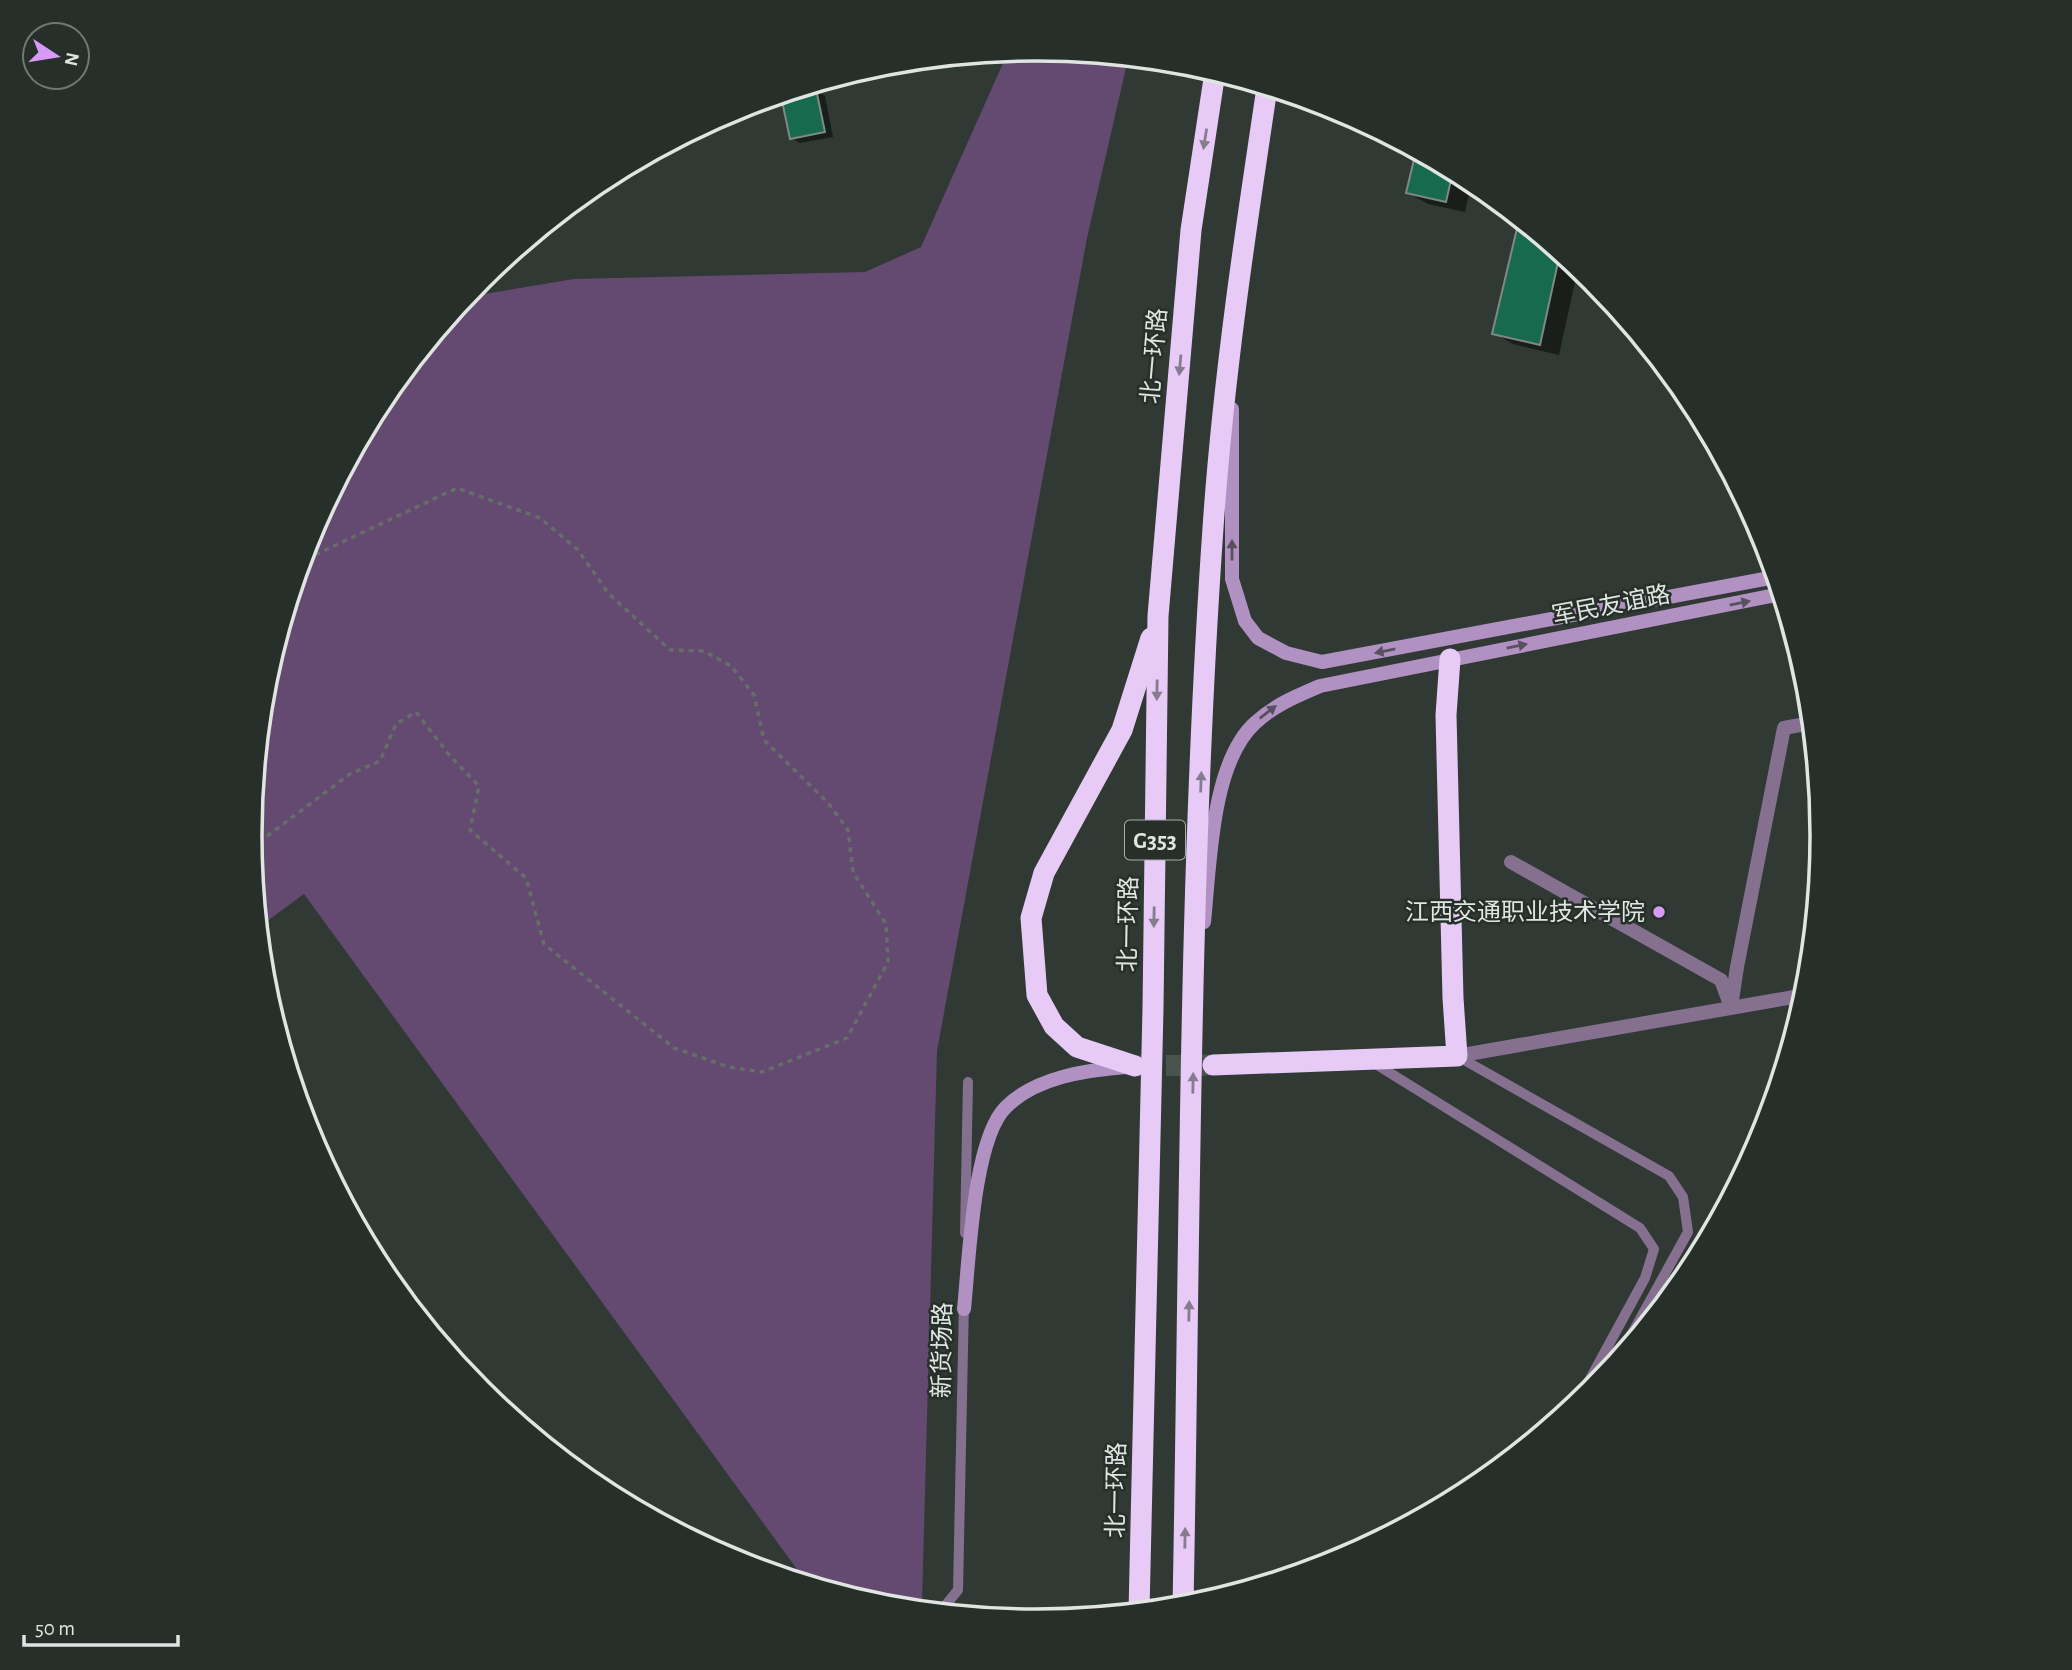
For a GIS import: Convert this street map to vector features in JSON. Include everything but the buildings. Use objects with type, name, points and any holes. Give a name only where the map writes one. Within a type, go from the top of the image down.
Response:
[{"type":"highway","name":"北一环路","points":[[1139,1602],[1153,1008],[1158,616],[1191,230],[1213,82]]},
{"type":"highway","name":"G353","points":[[1183,1595],[1194,1008],[1204,688],[1213,526],[1232,320],[1266,96]]},
{"type":"highway","points":[[1135,1066],[1077,1047],[1054,1026],[1037,995],[1031,918],[1044,873],[1122,730],[1158,616]]},
{"type":"highway","points":[[1213,1065],[1457,1056],[1452,998],[1446,715],[1451,648]]},
{"type":"street","points":[[1232,320],[1232,579],[1245,621],[1258,638],[1286,653],[1322,662],[1451,648]]},
{"type":"street","name":"军民友谊路","points":[[1451,648],[1766,579]]},
{"type":"street","name":"军民友谊路","points":[[1451,648],[1772,595]]},
{"type":"street","points":[[1194,1008],[1218,794],[1237,749],[1253,724],[1279,704],[1320,686],[1451,648]]},
{"type":"street","points":[[1731,1007],[1784,728],[1802,725]]},
{"type":"street","points":[[1511,862],[1720,980],[1731,1007]]},
{"type":"street","points":[[1457,1056],[1792,997]]},
{"type":"street","points":[[964,1309],[984,1155],[1004,1109],[1019,1097],[1085,1070],[1135,1066]]},
{"type":"lane","points":[[1457,1056],[1669,1176],[1683,1198],[1688,1232],[1641,1317]]},
{"type":"lane","points":[[1368,1060],[1640,1228],[1654,1249],[1645,1278],[1596,1369]]},
{"type":"lane","name":"新货场路","points":[[947,1603],[958,1590],[968,1082]]},
{"type":"path","points":[[262,840],[350,774],[380,761],[396,724],[416,712],[450,756],[479,786],[470,830],[526,878],[544,944],[674,1048],[729,1067],[762,1072],[835,1043],[847,1038],[888,962],[886,924],[853,872],[848,830],[829,804],[765,740],[754,695],[731,666],[705,651],[670,650],[607,593],[578,550],[540,518],[457,488],[315,555]]},
{"type":"shaded area","points":[[1036,61],[1126,67],[1087,238],[937,1051],[922,1600],[885,1594],[798,1571],[304,894],[267,921],[262,835],[264,784],[277,684],[303,586],[321,539],[366,448],[393,405],[422,364],[483,294],[574,279],[865,272],[921,247],[1003,62]]},
{"type":"tunnel","points":[[1135,1066],[1209,1065]]},
{"type":"place","name":"江西交通职业技术学院","points":[[1659,912]]}]
